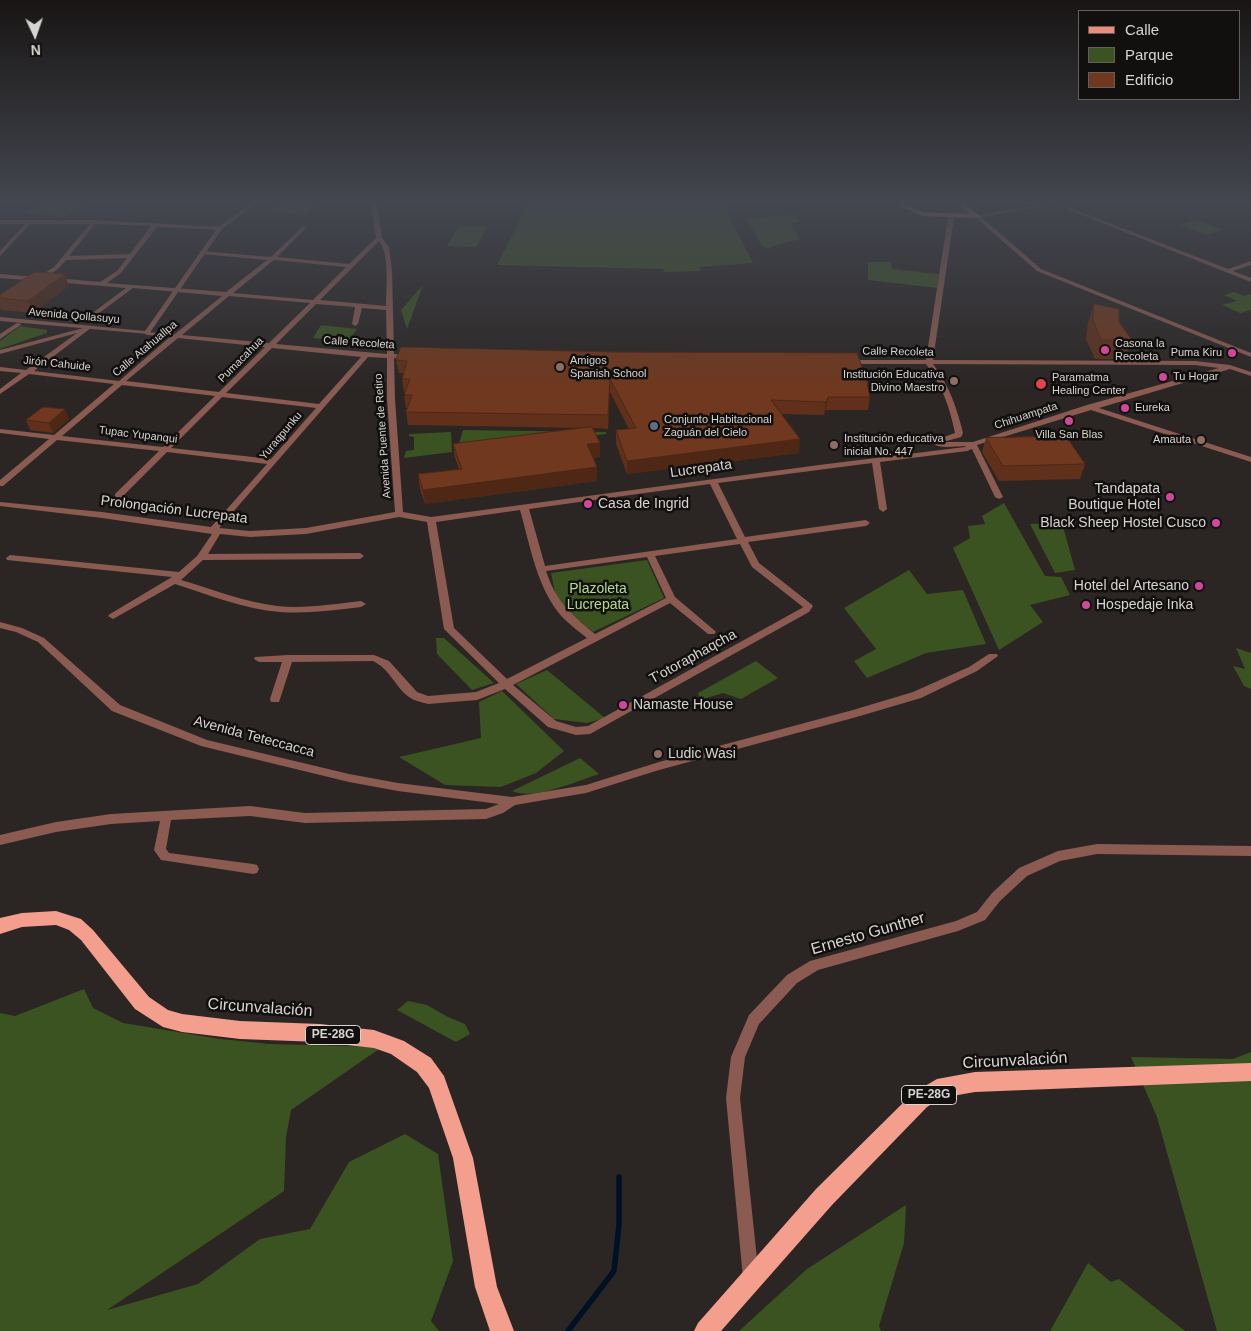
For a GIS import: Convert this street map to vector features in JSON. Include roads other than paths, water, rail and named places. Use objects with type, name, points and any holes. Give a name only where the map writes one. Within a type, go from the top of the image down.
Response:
[{"type":"highway","name":"Circunvalación","points":[[0,926],[22,920],[56,918],[75,924],[87,935],[142,1003],[162,1018],[182,1023],[240,1030],[320,1033],[374,1039],[397,1047],[424,1065],[437,1083],[463,1158],[486,1287],[502,1331]]},
{"type":"highway","name":"Circunvalación","points":[[706,1331],[824,1197],[920,1100],[937,1089],[975,1082],[1251,1072]]},
{"type":"street","points":[[32,284],[58,266]]},
{"type":"street","points":[[102,284],[118,272],[122,266]]},
{"type":"street","points":[[147,333],[163,312],[192,266]]},
{"type":"street","name":"Calle Atahuallpa","points":[[0,484],[176,336],[263,266]]},
{"type":"street","name":"Pumacahua","points":[[118,496],[351,266]]},
{"type":"street","name":"Avenida Puente de Retiro","points":[[388,266],[390,356],[399,514]]},
{"type":"street","points":[[944,266],[929,363],[943,382],[953,404],[959,433],[958,435],[935,440],[934,442],[939,444],[960,442],[973,444],[999,497]]},
{"type":"street","points":[[1035,266],[1039,270],[1251,355]]},
{"type":"street","points":[[1215,266],[1251,280]]},
{"type":"street","points":[[1227,271],[1242,266]]},
{"type":"street","points":[[0,276],[390,308]]},
{"type":"street","points":[[89,318],[132,286]]},
{"type":"street","points":[[354,324],[359,305]]},
{"type":"street","points":[[123,330],[144,325],[163,312]]},
{"type":"street","name":"Avenida Qollasuyu","points":[[0,319],[147,333]]},
{"type":"street","points":[[0,337],[19,324]]},
{"type":"street","points":[[0,352],[88,327]]},
{"type":"street","points":[[0,392],[88,327]]},
{"type":"street","name":"Calle Recoleta","points":[[147,333],[366,355],[418,357]]},
{"type":"street","name":"Yuraqpunku","points":[[113,616],[176,578],[201,557],[215,531],[320,406],[366,355]]},
{"type":"street","name":"Calle Recoleta","points":[[837,362],[1195,363],[1230,367],[1251,374]]},
{"type":"street","name":"Chihuampata","points":[[973,444],[1090,407],[1230,367]]},
{"type":"street","name":"Jirón Cahuide","points":[[0,369],[320,406]]},
{"type":"street","points":[[1090,407],[1251,460]]},
{"type":"street","name":"Tupac Yupanqui","points":[[0,431],[274,462]]},
{"type":"street","name":"Lucrepata","points":[[432,520],[967,449],[973,444]]},
{"type":"street","points":[[876,460],[883,509]]},
{"type":"street","points":[[713,482],[742,540]]},
{"type":"street","name":"Prolongación Lucrepata","points":[[0,504],[250,534],[306,531],[399,514],[432,520]]},
{"type":"street","points":[[524,508],[542,569],[553,597],[562,611],[594,639]]},
{"type":"street","points":[[432,520],[449,629],[506,684]]},
{"type":"street","points":[[542,569],[866,523]]},
{"type":"street","name":"T'otoraphaqcha","points":[[506,684],[552,724],[576,731],[590,730],[806,610],[808,606],[755,565],[742,540]]},
{"type":"street","points":[[650,554],[671,599],[711,632]]},
{"type":"street","points":[[201,557],[360,556]]},
{"type":"street","points":[[10,558],[176,578],[255,605],[273,608],[291,610],[361,604]]},
{"type":"street","points":[[259,659],[374,658],[385,663],[413,695],[428,700],[476,696],[506,684],[671,599]]},
{"type":"street","name":"Avenida Teteccacca","points":[[0,625],[19,630],[41,640],[116,708],[205,743],[349,778],[512,801]]},
{"type":"street","points":[[0,840],[56,827],[111,819],[250,811],[305,818],[486,814],[499,810],[512,801],[586,789],[659,766],[917,695],[973,669],[993,656]]},
{"type":"street","points":[[275,699],[288,658]]},
{"type":"street","points":[[166,817],[160,850],[165,857],[252,869]]},
{"type":"street","name":"Ernesto Gunther","points":[[751,1280],[733,1098],[738,1057],[754,1020],[792,979],[814,966],[913,940],[958,926],[981,916],[996,897],[1024,872],[1058,856],[1097,849],[1251,851]]},
{"type":"waterway","points":[[568,1331],[614,1271],[619,1225],[619,1177]]},
{"type":"place","name":"Casona la Recoleta","points":[[1105,350]]},
{"type":"place","name":"Puma Kiru","points":[[1232,353]]},
{"type":"place","name":"Amigos Spanish School","points":[[560,367]]},
{"type":"place","name":"Tu Hogar","points":[[1163,377]]},
{"type":"place","name":"Institución Educativa Divino Maestro","points":[[954,381]]},
{"type":"place","name":"Paramatma Healing Center","points":[[1041,384]]},
{"type":"place","name":"Eureka","points":[[1125,408]]},
{"type":"place","name":"Villa San Blas","points":[[1069,421]]},
{"type":"place","name":"Conjunto Habitacional Zaguán del Cielo","points":[[654,426]]},
{"type":"place","name":"Amauta","points":[[1201,440]]},
{"type":"place","name":"Institución educativa inicial No. 447","points":[[834,445]]},
{"type":"place","name":"Tandapata Boutique Hotel","points":[[1170,497]]},
{"type":"place","name":"Casa de Ingrid","points":[[588,504]]},
{"type":"place","name":"Black Sheep Hostel Cusco","points":[[1216,523]]},
{"type":"place","name":"Hotel del Artesano","points":[[1199,586]]},
{"type":"place","name":"Hospedaje Inka","points":[[1086,605]]},
{"type":"place","name":"Namaste House","points":[[623,705]]},
{"type":"place","name":"Ludic Wasi","points":[[658,754]]},
{"type":"park label","name":"Plazoleta Lucrepata","points":[[598,598]]}]
